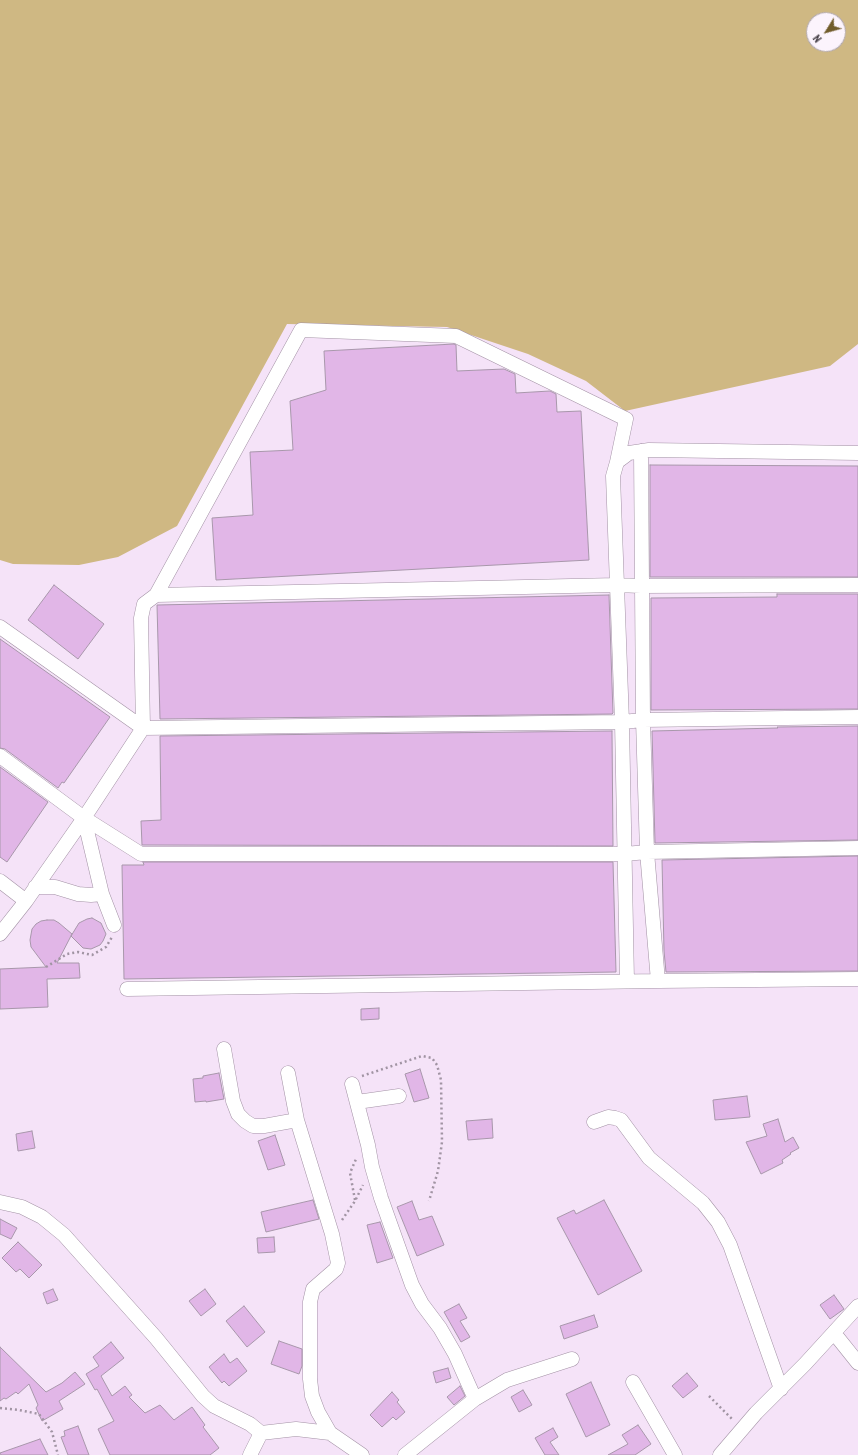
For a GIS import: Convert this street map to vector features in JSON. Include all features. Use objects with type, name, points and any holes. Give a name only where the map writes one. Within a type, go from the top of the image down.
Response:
[{"type":"street","points":[[0,934],[26,901],[84,818],[143,728],[141,618],[144,604],[156,595],[301,330],[456,336],[626,418],[613,476],[622,722],[627,981]]},
{"type":"street","points":[[617,462],[629,453],[649,450],[858,453]]},
{"type":"street","points":[[641,451],[643,720],[647,852],[658,980]]},
{"type":"street","points":[[156,595],[617,585],[858,585]]},
{"type":"street","points":[[0,627],[143,728],[622,722],[643,720],[858,717]]},
{"type":"street","points":[[0,756],[84,818],[141,854],[625,854],[647,852],[858,848]]},
{"type":"street","points":[[84,818],[102,894],[114,925]]},
{"type":"street","points":[[0,881],[26,901]]},
{"type":"street","points":[[35,887],[55,887],[78,894],[102,894]]},
{"type":"street","points":[[127,988],[658,980],[858,979]]},
{"type":"street","points":[[224,1049],[233,1101],[238,1114],[245,1121],[253,1126],[264,1126],[297,1120]]},
{"type":"street","points":[[288,1073],[297,1120],[332,1234],[338,1263],[336,1269],[313,1289],[310,1302],[311,1390],[318,1412],[330,1433],[362,1455]]},
{"type":"street","points":[[352,1084],[380,1198],[412,1285],[422,1304],[440,1328],[455,1354],[475,1399]]},
{"type":"street","points":[[357,1102],[399,1096]]},
{"type":"street","points":[[594,1122],[608,1117],[621,1120],[649,1158],[703,1203],[718,1222],[730,1245],[781,1389]]},
{"type":"street","points":[[2,1205],[22,1207],[42,1217],[64,1235],[156,1338],[203,1396],[214,1406],[250,1424],[261,1433],[296,1429],[330,1433]]},
{"type":"street","points":[[720,1455],[742,1429],[858,1306]]},
{"type":"street","points":[[834,1333],[858,1363]]},
{"type":"street","points":[[405,1455],[475,1399],[507,1380],[572,1359]]},
{"type":"street","points":[[633,1382],[675,1455]]},
{"type":"street","points":[[250,1455],[261,1433]]},
{"type":"path","points":[[46,967],[67,954],[78,952],[92,955],[106,947],[112,938],[114,925]]},
{"type":"path","points":[[352,1084],[352,1080],[355,1078],[422,1056],[432,1058],[437,1065],[441,1080],[442,1142],[438,1171],[429,1201]]},
{"type":"path","points":[[355,1201],[350,1173],[357,1158],[368,1145]]},
{"type":"path","points":[[332,1234],[355,1201],[372,1167]]},
{"type":"path","points":[[709,1396],[742,1429]]},
{"type":"path","points":[[0,1408],[39,1414],[52,1432],[58,1455]]},
{"type":"shaded area","points":[[0,0],[858,0],[858,344],[830,366],[625,411],[586,381],[528,354],[447,327],[287,324],[177,526],[118,557],[79,565],[13,564],[0,560]]},
{"type":"building","points":[[456,345],[457,371],[504,369],[515,374],[516,393],[550,391],[556,394],[557,412],[581,411],[589,560],[216,580],[212,518],[253,515],[250,452],[293,450],[290,401],[326,390],[324,351]]},
{"type":"building","points":[[650,465],[858,466],[858,577],[650,577]]},
{"type":"building","points":[[54,585],[104,624],[78,659],[28,620]]},
{"type":"building","points":[[777,594],[858,594],[858,709],[651,710],[651,598],[777,597]]},
{"type":"building","points":[[609,595],[612,714],[160,719],[157,605]]},
{"type":"building","points":[[0,639],[110,717],[64,783],[62,782],[58,788],[5,749],[0,748]]},
{"type":"building","points":[[858,726],[858,840],[655,843],[652,731]]},
{"type":"building","points":[[612,731],[613,846],[142,845],[141,821],[161,820],[160,736]]},
{"type":"building","points":[[0,767],[48,802],[7,862],[0,857]]},
{"type":"building","points":[[858,856],[858,971],[666,972],[664,951],[662,860]]},
{"type":"building","points":[[143,862],[613,862],[616,972],[124,979],[122,865],[144,865]]},
{"type":"building","points":[[92,918],[101,923],[106,934],[100,945],[91,949],[83,948],[71,936],[79,923]]},
{"type":"building","points":[[47,920],[54,920],[72,934],[57,963],[79,963],[80,978],[47,979],[48,1007],[0,1009],[0,969],[46,967],[31,947],[30,940],[32,929],[36,924]]},
{"type":"building","points":[[379,1008],[379,1019],[361,1020],[361,1009]]},
{"type":"building","points":[[420,1069],[429,1098],[414,1102],[405,1074]]},
{"type":"building","points":[[219,1073],[224,1099],[195,1102],[193,1079],[203,1078],[203,1076]]},
{"type":"building","points":[[747,1096],[750,1117],[715,1120],[713,1100]]},
{"type":"building","points":[[492,1119],[493,1138],[468,1140],[466,1121]]},
{"type":"building","points":[[778,1119],[785,1142],[793,1137],[799,1148],[782,1160],[783,1163],[761,1174],[746,1142],[767,1136],[763,1124]]},
{"type":"building","points":[[32,1131],[35,1148],[18,1151],[16,1134]]},
{"type":"building","points":[[275,1135],[285,1165],[268,1170],[258,1141]]},
{"type":"building","points":[[313,1200],[319,1219],[266,1232],[261,1212]]},
{"type":"building","points":[[604,1200],[642,1271],[598,1295],[557,1218],[574,1210],[576,1214]]},
{"type":"building","points":[[412,1201],[419,1220],[432,1216],[444,1245],[417,1256],[397,1207]]},
{"type":"building","points":[[0,1219],[17,1228],[11,1239],[0,1234]]},
{"type":"building","points":[[380,1222],[393,1258],[377,1263],[367,1225]]},
{"type":"building","points":[[274,1237],[275,1252],[258,1253],[257,1238]]},
{"type":"building","points":[[18,1242],[42,1265],[29,1278],[20,1269],[16,1272],[2,1258]]},
{"type":"building","points":[[53,1289],[58,1300],[47,1304],[43,1293]]},
{"type":"building","points":[[205,1289],[216,1304],[201,1316],[189,1301]]},
{"type":"building","points":[[834,1295],[844,1309],[830,1319],[820,1305]]},
{"type":"building","points":[[459,1304],[467,1318],[460,1321],[470,1337],[461,1342],[444,1312]]},
{"type":"building","points":[[244,1306],[265,1332],[247,1347],[226,1321]]},
{"type":"building","points":[[594,1315],[598,1327],[564,1339],[560,1326]]},
{"type":"building","points":[[279,1341],[302,1349],[302,1366],[299,1374],[271,1364]]},
{"type":"building","points":[[111,1342],[124,1358],[101,1376],[112,1396],[125,1386],[132,1395],[129,1397],[145,1413],[160,1405],[174,1420],[192,1407],[205,1425],[203,1427],[219,1448],[210,1455],[110,1455],[98,1429],[114,1421],[97,1389],[95,1390],[86,1374],[99,1366],[93,1357]]},
{"type":"building","points":[[0,1347],[46,1392],[62,1383],[75,1372],[85,1384],[59,1401],[63,1409],[42,1421],[36,1408],[38,1405],[29,1384],[18,1394],[16,1392],[0,1401]]},
{"type":"building","points":[[224,1354],[230,1363],[237,1358],[247,1371],[229,1386],[224,1381],[222,1383],[209,1367]]},
{"type":"building","points":[[448,1368],[451,1378],[436,1383],[433,1372]]},
{"type":"building","points":[[687,1373],[698,1386],[683,1398],[672,1386]]},
{"type":"building","points":[[591,1382],[610,1425],[586,1437],[566,1394]]},
{"type":"building","points":[[460,1386],[465,1396],[454,1405],[447,1397]]},
{"type":"building","points":[[523,1390],[532,1405],[519,1412],[511,1397]]},
{"type":"building","points":[[392,1392],[399,1400],[397,1402],[405,1412],[396,1420],[393,1417],[382,1427],[370,1415]]},
{"type":"building","points":[[638,1425],[651,1444],[635,1455],[608,1455],[628,1444],[622,1435]]},
{"type":"building","points":[[78,1426],[89,1455],[68,1455],[61,1437],[65,1436],[64,1431]]},
{"type":"building","points":[[553,1428],[558,1437],[550,1442],[559,1455],[545,1455],[535,1438]]},
{"type":"building","points":[[40,1439],[48,1455],[1,1455],[0,1453]]}]
